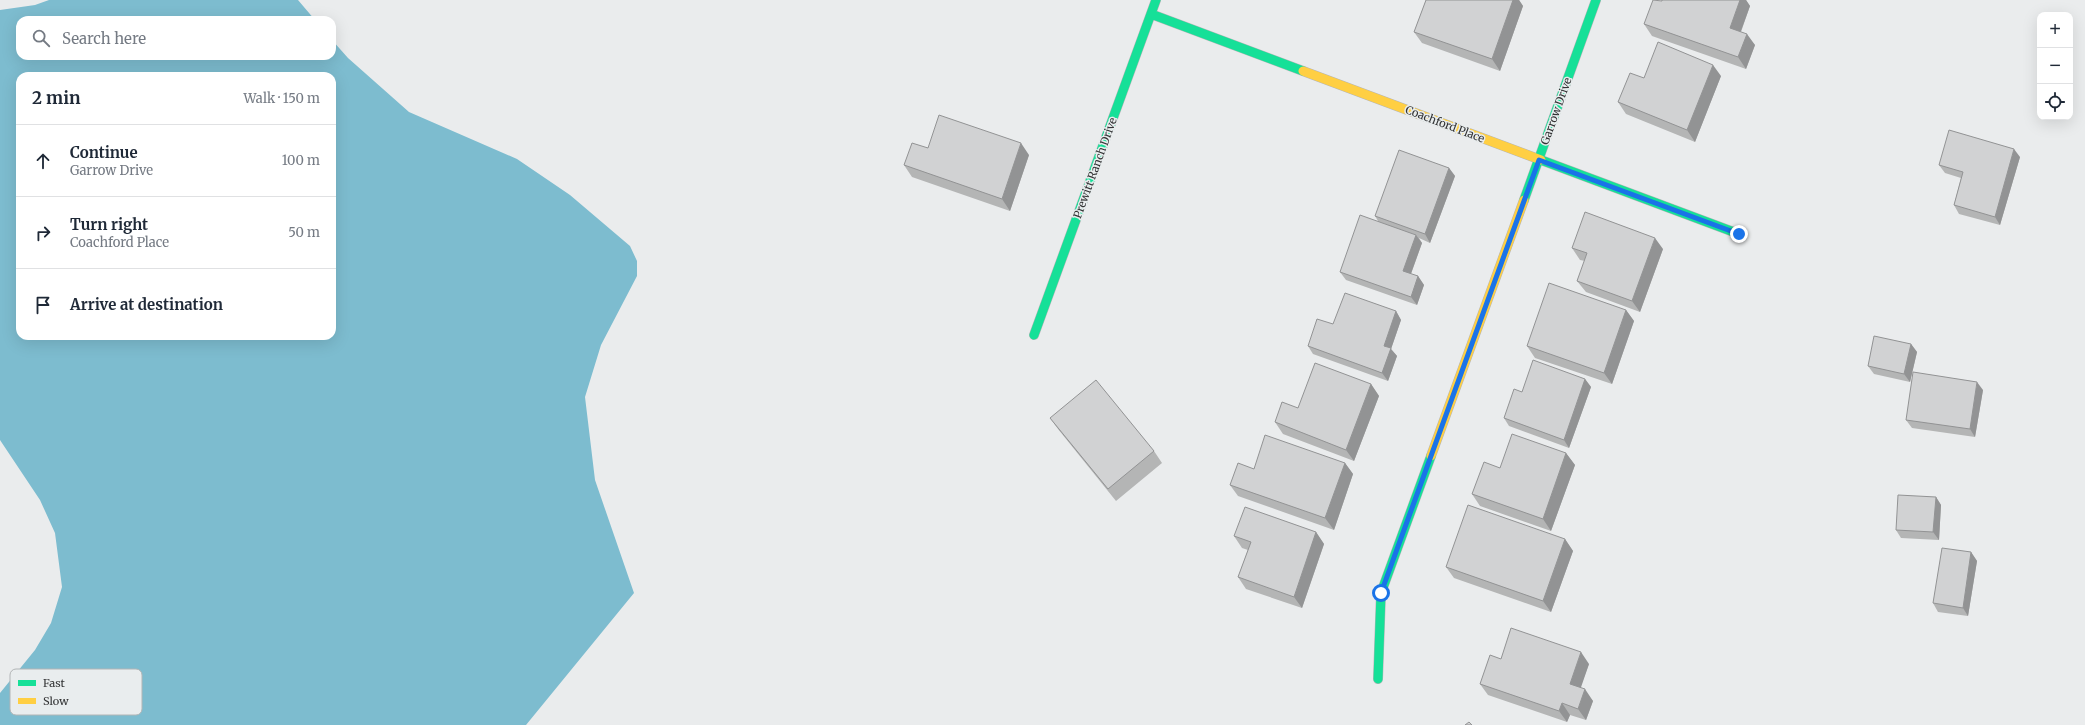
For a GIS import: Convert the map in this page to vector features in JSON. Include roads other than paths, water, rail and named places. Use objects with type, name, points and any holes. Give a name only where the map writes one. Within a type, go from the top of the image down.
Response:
[{"type":"street","name":"Prewitt Ranch Drive","points":[[1034,335],[1156,0]]},
{"type":"street","name":"Garrow Drive","points":[[1378,679],[1381,593],[1596,0]]},
{"type":"street","name":"Coachford Place","points":[[1152,14],[1739,234]]},
{"type":"water","points":[[49,0],[298,0],[312,16],[16,16],[16,60],[336,60],[336,44],[348,58],[409,112],[517,159],[570,195],[630,246],[637,261],[637,276],[601,345],[585,397],[595,480],[634,593],[526,725],[0,725],[0,693],[10,681],[10,715],[142,715],[142,669],[20,669],[35,650],[51,623],[62,587],[55,533],[40,500],[0,440],[0,10],[35,5]]}]
